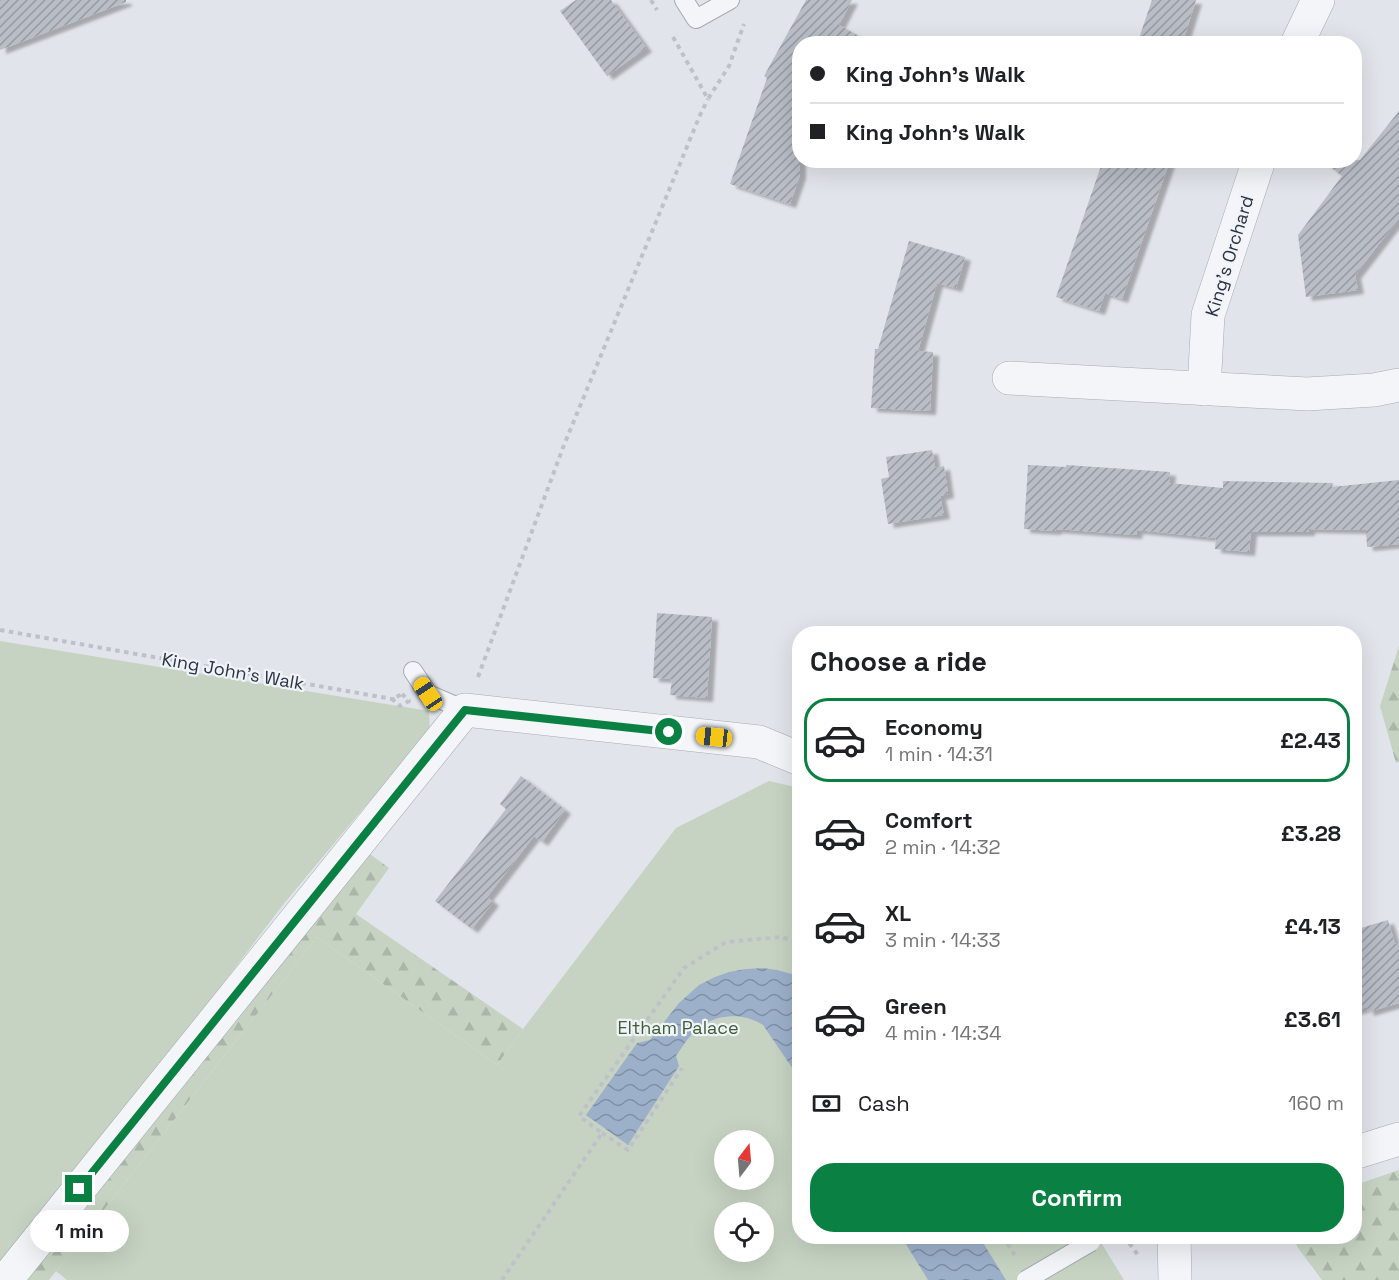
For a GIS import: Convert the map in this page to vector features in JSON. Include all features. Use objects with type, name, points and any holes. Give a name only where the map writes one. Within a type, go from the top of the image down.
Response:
[{"type":"street","points":[[1301,36],[1318,0]]},
{"type":"street","name":"King's Orchard","points":[[1204,389],[1208,315],[1256,168]]},
{"type":"street","points":[[1009,378],[1307,394],[1374,390],[1399,385]]},
{"type":"street","points":[[6,1280],[465,710],[759,742],[792,756]]},
{"type":"street","points":[[1362,1151],[1399,1139]]},
{"type":"street","points":[[1174,1244],[1175,1280]]},
{"type":"lane","points":[[684,0],[696,19],[730,0]]},
{"type":"lane","points":[[413,671],[428,694],[465,710]]},
{"type":"lane","points":[[1026,1280],[1087,1244]]},
{"type":"path","points":[[651,0],[657,10]]},
{"type":"path","points":[[465,710],[564,445],[700,115],[729,66],[745,22]]},
{"type":"path","points":[[668,30],[708,99]]},
{"type":"path","name":"King John's Walk","points":[[0,630],[409,701]]},
{"type":"path","points":[[682,1068],[628,1150],[579,1116],[684,968],[726,942],[781,937],[792,940]]},
{"type":"path","points":[[502,1280],[602,1133]]},
{"type":"path","points":[[1008,1244],[1017,1260]]},
{"type":"green space","points":[[0,641],[429,711],[430,733],[282,906],[0,1271]]},
{"type":"green space","points":[[1399,646],[1399,762],[1396,763],[1380,706]]},
{"type":"green space","name":"Eltham Palace","points":[[769,781],[792,786],[792,1244],[1102,1244],[1124,1280],[67,1280],[56,1271],[317,937],[497,1065],[676,828]]},
{"type":"green space","points":[[363,849],[389,868],[356,914],[523,1029],[497,1065],[317,937],[49,1280],[23,1280]]},
{"type":"green space","points":[[1399,1170],[1399,1280],[1322,1280],[1296,1244],[1362,1244],[1362,1183]]},
{"type":"water","points":[[763,968],[792,974],[792,1068],[763,1025],[736,1016],[718,1018],[700,1027],[688,1039],[676,1056],[679,1066],[628,1145],[586,1115],[637,1043],[650,1040],[679,1003],[699,985],[729,972]]},
{"type":"water","points":[[906,1244],[984,1244],[1006,1280],[928,1280]]},
{"type":"building","points":[[0,0],[126,0],[126,2],[0,50]]},
{"type":"building","points":[[576,0],[611,0],[646,48],[607,76],[560,11]]},
{"type":"building","points":[[806,0],[852,0],[839,25],[859,36],[792,36],[792,168],[800,168],[800,175],[790,204],[730,184],[767,78],[764,76]]},
{"type":"building","points":[[1152,0],[1196,0],[1185,36],[1140,36]]},
{"type":"building","points":[[1399,111],[1399,218],[1355,275],[1358,290],[1306,297],[1298,235],[1342,176],[1332,168],[1362,168],[1362,157]]},
{"type":"building","points":[[1100,168],[1167,168],[1122,299],[1105,293],[1099,311],[1056,297]]},
{"type":"building","points":[[909,241],[965,257],[956,288],[937,283],[918,351],[933,352],[930,411],[871,408],[875,349],[878,349]]},
{"type":"building","points":[[932,450],[935,468],[944,466],[948,494],[940,496],[944,515],[888,524],[881,479],[889,477],[886,457]]},
{"type":"building","points":[[1028,465],[1066,467],[1066,465],[1170,472],[1169,483],[1223,488],[1223,481],[1333,483],[1332,487],[1399,480],[1399,544],[1367,547],[1366,530],[1309,529],[1309,532],[1251,532],[1249,552],[1215,549],[1216,538],[1137,530],[1136,535],[1024,529]]},
{"type":"building","points":[[657,613],[712,617],[707,698],[670,695],[672,679],[653,678]]},
{"type":"building","points":[[521,776],[565,810],[542,842],[534,836],[487,897],[493,902],[472,929],[435,901],[506,809],[500,804]]},
{"type":"building","points":[[1388,920],[1395,944],[1399,943],[1399,1003],[1368,1012],[1367,1007],[1362,1009],[1362,928]]},
{"type":"route","points":[[79,1189],[465,710],[669,732]]}]
